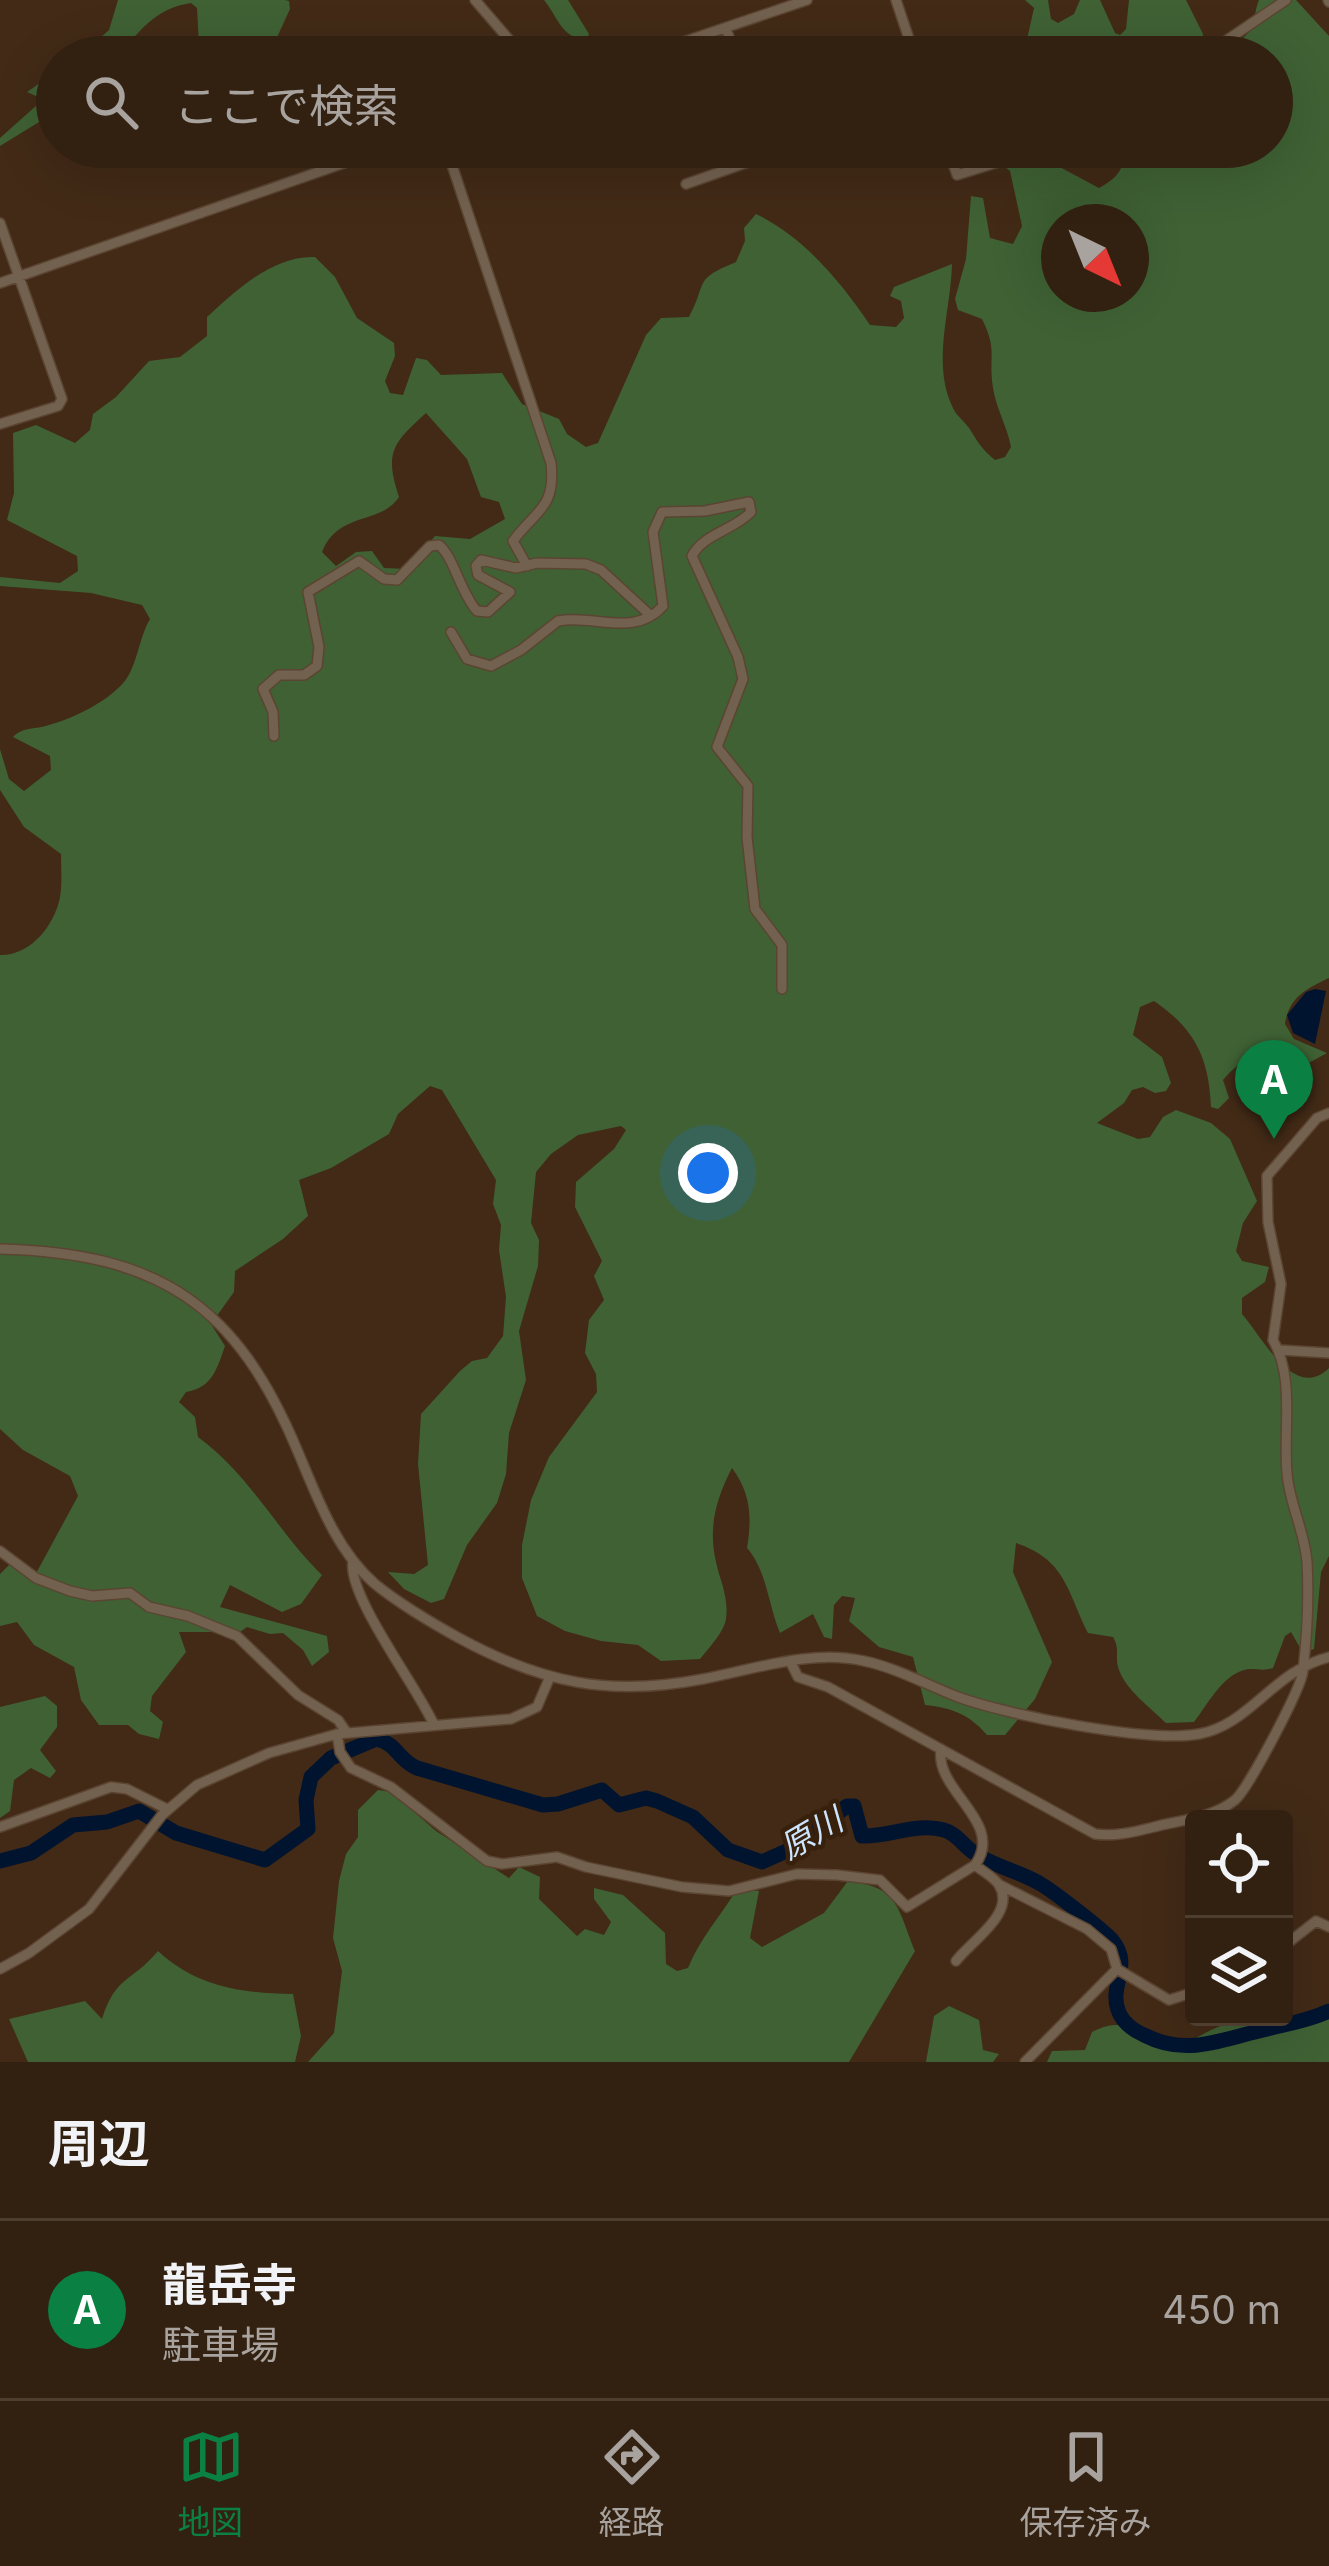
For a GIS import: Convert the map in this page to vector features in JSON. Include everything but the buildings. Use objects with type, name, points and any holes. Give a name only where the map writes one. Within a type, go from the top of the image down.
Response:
[{"type":"street","points":[[476,0],[506,36]]},
{"type":"street","points":[[702,36],[807,0]]},
{"type":"street","points":[[896,0],[908,36]]},
{"type":"street","points":[[1233,36],[1286,0]]},
{"type":"street","points":[[726,28],[729,36]]},
{"type":"street","points":[[0,283],[330,168]]},
{"type":"street","points":[[453,168],[551,463],[553,480],[545,507],[513,541],[527,566]]},
{"type":"street","points":[[686,184],[726,168]]},
{"type":"street","points":[[954,168],[957,175],[987,168]]},
{"type":"street","points":[[0,223],[62,399],[58,406],[0,424]]},
{"type":"street","points":[[451,632],[467,659],[490,666],[521,650],[558,621],[634,624],[659,612],[664,598],[653,543],[662,512],[705,512],[749,502],[747,518],[704,541],[692,556],[742,672],[739,698],[717,747],[748,786],[746,837],[752,889],[759,919],[782,945],[782,988]]},
{"type":"street","points":[[274,736],[273,712],[263,689],[279,675],[304,675],[317,666],[319,647],[308,592],[359,561],[384,579],[397,580],[430,546],[439,545],[451,557],[456,580],[472,607],[488,612],[511,592],[478,575],[476,566],[488,560],[516,568],[586,564],[601,570],[650,615]]},
{"type":"street","points":[[790,1661],[799,1676],[828,1687],[1095,1834],[1119,1835],[1219,1810],[1240,1795],[1300,1681],[1307,1622],[1307,1561],[1287,1479],[1284,1433],[1289,1405],[1280,1350],[1273,1340],[1281,1284],[1268,1222],[1267,1175],[1317,1118],[1329,1113]]},
{"type":"street","points":[[0,1250],[58,1252],[114,1263],[172,1286],[211,1316],[256,1366],[319,1503],[353,1562],[434,1624],[500,1659],[549,1678],[649,1688],[790,1661],[863,1660],[988,1707],[1182,1736],[1219,1729],[1301,1666],[1329,1657]]},
{"type":"street","points":[[1280,1350],[1329,1353]]},
{"type":"street","points":[[0,1550],[22,1570],[70,1591],[92,1596],[130,1594],[149,1607],[188,1616],[237,1636],[298,1695],[338,1720],[342,1756],[368,1778],[391,1787],[487,1861],[502,1864],[556,1857],[682,1887],[729,1891],[797,1874],[836,1875],[880,1880],[907,1907],[979,1859]]},
{"type":"street","points":[[353,1562],[352,1579],[370,1616],[434,1725]]},
{"type":"street","points":[[0,1969],[89,1909],[164,1812],[197,1785],[269,1753],[342,1734],[511,1719],[537,1707],[549,1678]]},
{"type":"street","points":[[940,1749],[940,1765],[980,1828],[979,1859],[1003,1897],[995,1920],[956,1961]]},
{"type":"street","points":[[0,1827],[112,1787],[151,1799],[164,1812]]},
{"type":"street","points":[[1000,1886],[1087,1929],[1111,1948],[1121,1971],[1168,2000],[1185,1995]]},
{"type":"street","points":[[1293,1939],[1316,1921],[1322,1920],[1329,1928]]},
{"type":"street","points":[[1025,2062],[1121,1971]]},
{"type":"green space","points":[[118,0],[289,1],[278,36],[199,36],[197,8],[191,3],[158,16],[136,36],[102,36],[109,30]]},
{"type":"green space","points":[[544,0],[568,0],[589,34],[566,32]]},
{"type":"green space","points":[[1025,0],[1048,0],[1051,19],[1058,23],[1074,14],[1080,0],[1100,0],[1120,35],[1126,29],[1129,0],[1186,0],[1203,36],[1028,36],[1034,8]]},
{"type":"green space","points":[[1259,0],[1296,0],[1329,36],[1329,978],[1295,1000],[1285,1024],[1294,1039],[1327,1053],[1305,1065],[1286,1059],[1279,1049],[1255,1054],[1223,1080],[1229,1098],[1218,1109],[1211,1107],[1197,1046],[1180,1022],[1154,1001],[1140,1007],[1133,1035],[1162,1057],[1171,1083],[1166,1091],[1155,1093],[1143,1087],[1132,1090],[1124,1103],[1097,1123],[1138,1139],[1150,1137],[1163,1117],[1176,1110],[1211,1123],[1230,1139],[1257,1201],[1243,1223],[1236,1251],[1242,1261],[1269,1267],[1265,1282],[1242,1298],[1242,1314],[1292,1372],[1316,1376],[1329,1368],[1329,1556],[1321,1572],[1314,1649],[1303,1653],[1291,1632],[1273,1668],[1248,1669],[1228,1679],[1194,1722],[1166,1723],[1126,1683],[1113,1637],[1088,1633],[1055,1568],[1016,1543],[1013,1572],[1052,1662],[1035,1699],[1005,1735],[987,1735],[959,1713],[925,1705],[913,1657],[879,1647],[849,1621],[855,1598],[842,1596],[834,1605],[832,1639],[824,1637],[813,1614],[780,1633],[763,1577],[747,1548],[748,1506],[732,1468],[713,1525],[726,1619],[700,1659],[661,1661],[638,1645],[565,1631],[537,1616],[522,1578],[522,1545],[531,1500],[549,1457],[597,1392],[596,1374],[585,1353],[589,1320],[604,1300],[594,1276],[602,1261],[575,1207],[576,1182],[614,1149],[626,1130],[621,1126],[578,1135],[536,1172],[531,1223],[539,1240],[538,1266],[519,1331],[526,1380],[509,1433],[506,1474],[497,1503],[467,1545],[444,1599],[431,1603],[404,1589],[388,1572],[414,1574],[428,1565],[418,1464],[421,1414],[460,1371],[472,1361],[487,1358],[503,1336],[506,1297],[499,1250],[501,1225],[493,1204],[496,1180],[442,1090],[430,1086],[398,1114],[389,1134],[331,1168],[299,1180],[308,1216],[235,1271],[234,1292],[211,1324],[225,1346],[219,1362],[208,1382],[186,1392],[179,1402],[195,1417],[198,1437],[233,1468],[322,1575],[301,1604],[282,1612],[230,1585],[220,1607],[327,1636],[329,1652],[312,1666],[303,1650],[283,1633],[247,1627],[240,1632],[179,1632],[186,1652],[152,1696],[150,1711],[163,1722],[159,1739],[139,1734],[128,1725],[99,1725],[81,1700],[74,1667],[34,1645],[17,1622],[0,1626],[0,1574],[10,1564],[33,1579],[78,1496],[70,1476],[23,1450],[0,1429],[0,955],[28,946],[49,924],[61,893],[61,854],[24,827],[0,790],[0,749],[9,779],[24,791],[51,770],[50,756],[13,737],[79,714],[117,689],[132,668],[150,619],[142,605],[91,593],[0,586],[0,577],[60,583],[78,571],[77,556],[7,520],[14,493],[13,433],[36,425],[75,443],[90,430],[93,414],[149,361],[180,357],[207,336],[207,317],[243,286],[270,268],[315,257],[335,277],[357,318],[394,343],[395,356],[385,381],[390,393],[403,395],[416,358],[427,360],[441,375],[502,373],[522,404],[559,419],[567,434],[586,447],[598,443],[646,335],[661,318],[689,317],[707,278],[736,262],[745,241],[744,228],[756,214],[820,262],[870,325],[896,327],[904,318],[901,301],[890,296],[894,287],[952,264],[943,355],[947,391],[955,411],[984,449],[995,460],[1005,457],[1011,447],[993,388],[990,339],[982,319],[958,310],[955,299],[966,259],[971,196],[983,198],[990,238],[1013,244],[1022,226],[1006,168],[1062,168],[1099,188],[1120,168],[1293,168],[1293,36],[1244,36]],"holes":[[[426,413],[467,459],[481,497],[499,502],[505,519],[470,539],[435,536],[407,569],[384,568],[372,551],[356,552],[336,566],[322,552],[338,530],[382,512],[399,497],[392,469],[394,449]]]},
{"type":"green space","points":[[36,106],[36,124],[0,146],[0,138]]},
{"type":"green space","points":[[45,1696],[57,1706],[57,1727],[40,1750],[56,1771],[50,1778],[31,1768],[14,1780],[10,1811],[0,1818],[0,1707]]},
{"type":"green space","points":[[378,1790],[391,1792],[436,1831],[509,1878],[519,1867],[540,1877],[539,1899],[577,1936],[585,1929],[604,1935],[611,1922],[594,1899],[594,1888],[623,1895],[665,1933],[666,1964],[677,1971],[688,1968],[737,1889],[759,1891],[750,1938],[762,1947],[824,1913],[848,1881],[877,1888],[894,1902],[915,1951],[849,2062],[308,2062],[334,2033],[342,1971],[333,1938],[339,1881],[346,1854],[358,1837],[358,1810]]},
{"type":"green space","points":[[158,1951],[188,1973],[221,1986],[293,1994],[301,2036],[295,2062],[28,2062],[9,2019],[85,2001],[102,2019],[119,1987]]},
{"type":"green space","points":[[1329,2003],[1329,2062],[1047,2062],[1052,2051],[1085,2050],[1092,2032],[1118,2025],[1188,2041],[1221,2026],[1283,2029],[1312,2021]]},
{"type":"green space","points":[[949,2006],[979,2020],[983,2050],[999,2054],[993,2062],[926,2062],[934,2016]]},
{"type":"water","points":[[1326,991],[1315,1044],[1293,1033],[1287,1015],[1306,992]]},
{"type":"waterway","name":"原川","points":[[0,1861],[31,1853],[73,1825],[107,1822],[139,1811],[176,1833],[265,1860],[308,1829],[306,1800],[311,1777],[331,1758],[376,1739],[417,1768],[543,1805],[602,1790],[619,1805],[646,1798],[657,1801],[693,1817],[728,1850],[762,1862],[791,1849],[847,1806],[854,1806],[862,1836],[924,1828],[948,1832],[980,1857],[1045,1887],[1112,1940],[1121,1958],[1116,1992],[1120,2014],[1132,2028],[1173,2045],[1215,2042],[1329,2011]]},
{"type":"place","name":"龍岳寺","points":[[1274,1139]]}]
